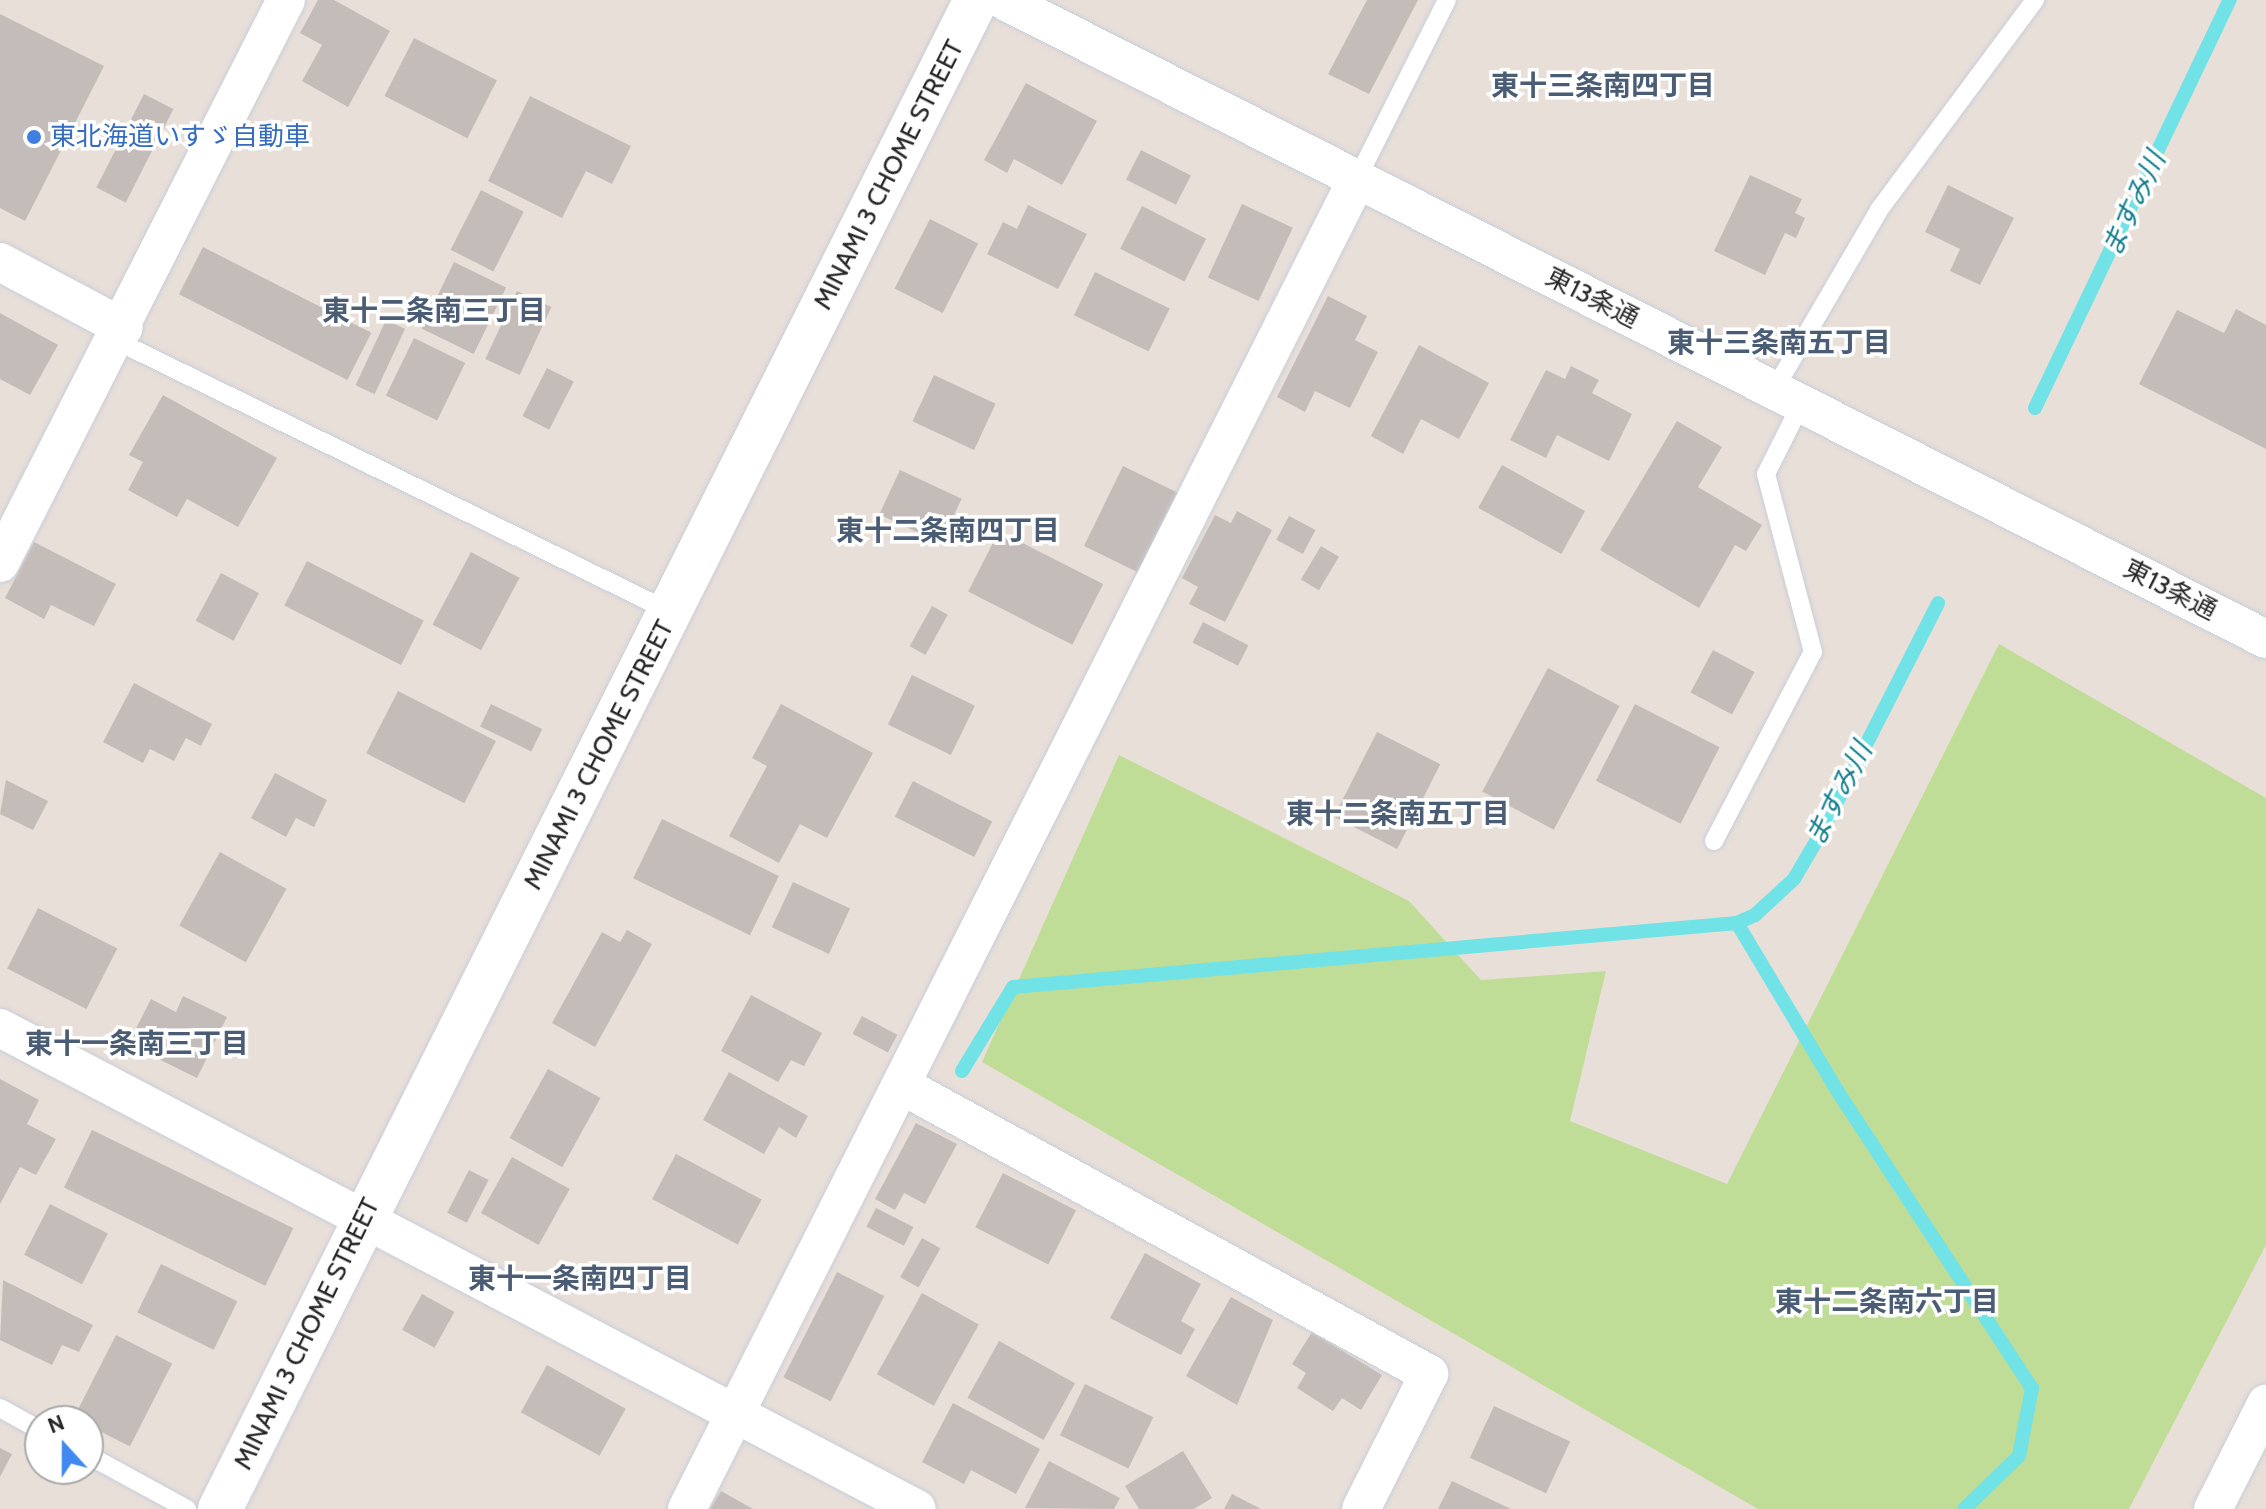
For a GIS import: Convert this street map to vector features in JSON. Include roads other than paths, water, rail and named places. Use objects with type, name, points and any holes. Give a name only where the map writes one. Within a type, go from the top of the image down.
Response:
[{"type":"street","points":[[0,563],[120,335],[286,0]]},
{"type":"street","name":"MINAMI 3 CHOME STREET","points":[[220,1509],[976,0]]},
{"type":"street","name":"東13条通","points":[[1003,0],[1788,397],[2261,625]]},
{"type":"street","points":[[687,1509],[1357,179]]},
{"type":"street","points":[[0,262],[120,335]]},
{"type":"street","points":[[0,1028],[363,1222],[917,1509]]},
{"type":"street","points":[[901,1085],[1429,1374],[1361,1509]]},
{"type":"street","points":[[2213,1509],[2266,1404]]},
{"type":"lane","points":[[1357,179],[1447,0]]},
{"type":"lane","points":[[1714,841],[1813,652],[1766,474],[1788,397],[1879,210],[2035,0]]},
{"type":"lane","points":[[120,335],[671,612]]},
{"type":"lane","points":[[0,1408],[24,1421]]},
{"type":"lane","points":[[104,1464],[187,1509]]},
{"type":"waterway","name":"ますみ川","points":[[2035,408],[2230,0]]},
{"type":"waterway","points":[[962,1071],[1013,987],[1737,923],[1755,915],[1794,879],[1821,833],[1938,603]]},
{"type":"waterway","points":[[1737,923],[1838,1092],[2032,1388],[2019,1456],[1964,1509]]},
{"type":"place","name":"東北海道いすゞ自動車","points":[[34,137]]},
{"type":"district","name":"東十三条南四丁目","points":[[1603,85]]},
{"type":"district","name":"東十二条南三丁目","points":[[434,310]]},
{"type":"district","name":"東十三条南五丁目","points":[[1779,342]]},
{"type":"district","name":"東十二条南四丁目","points":[[948,530]]},
{"type":"district","name":"東十二条南五丁目","points":[[1398,813]]},
{"type":"district","name":"東十一条南三丁目","points":[[137,1043]]},
{"type":"district","name":"東十一条南四丁目","points":[[580,1278]]},
{"type":"district","name":"東十二条南六丁目","points":[[1887,1301]]}]
